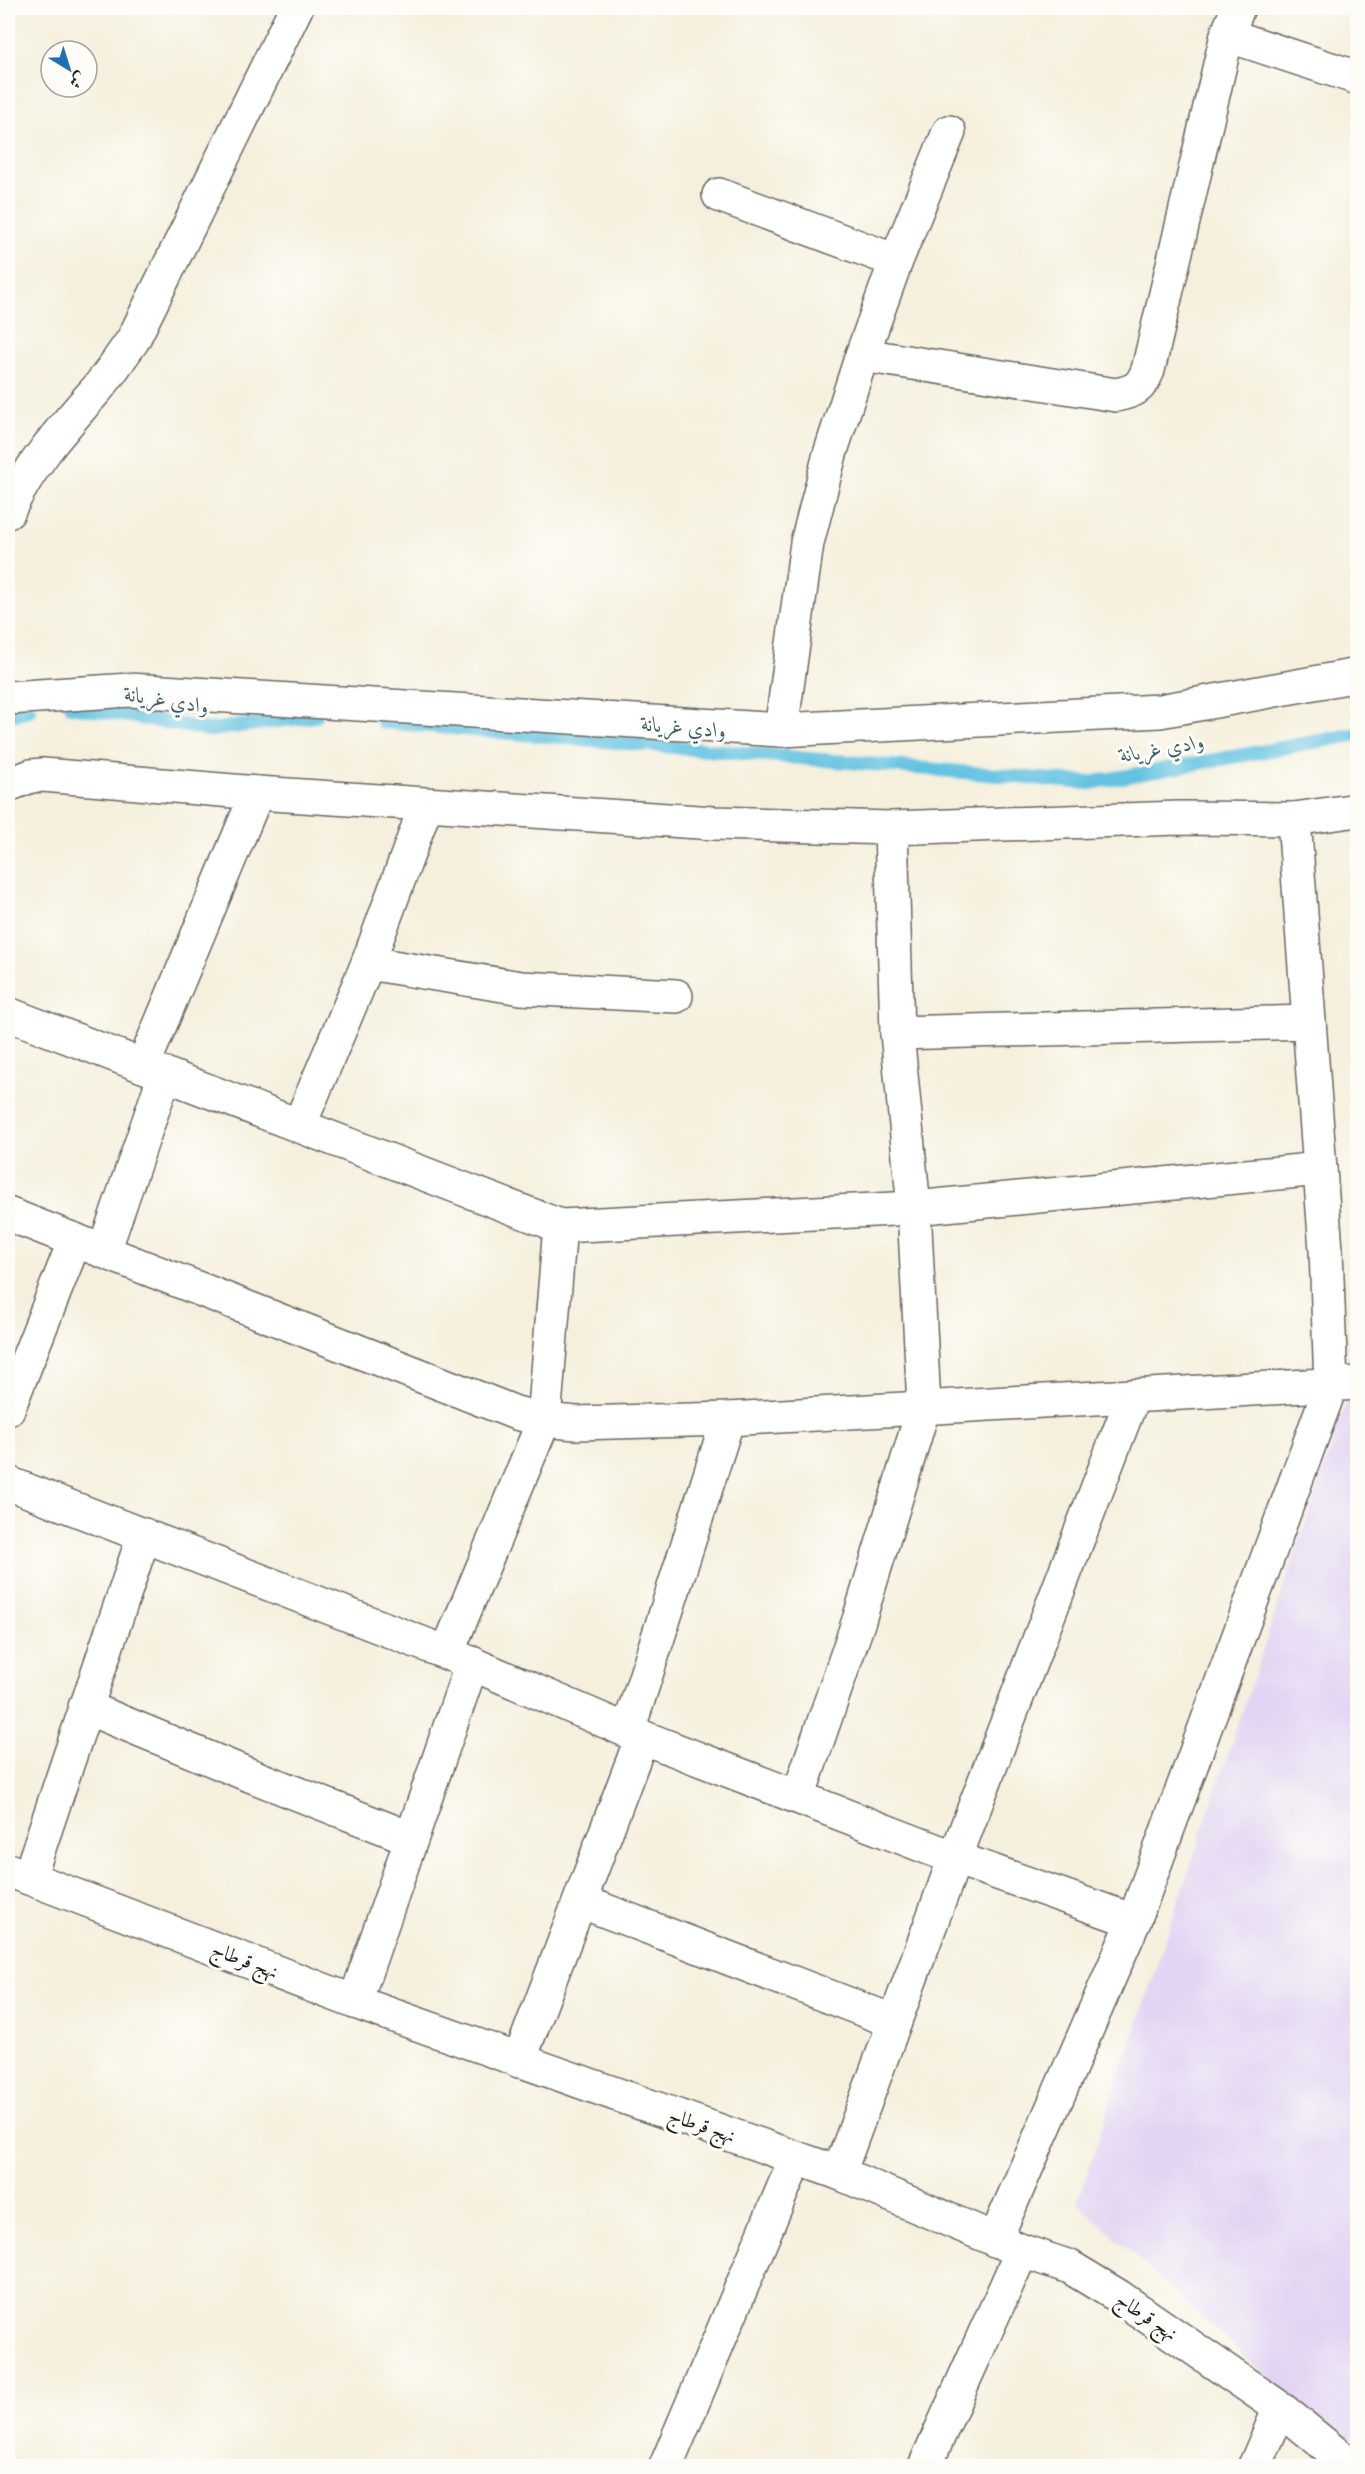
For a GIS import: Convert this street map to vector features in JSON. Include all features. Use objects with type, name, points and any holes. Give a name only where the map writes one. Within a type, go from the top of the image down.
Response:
[{"type":"street","points":[[8,512],[20,486],[64,424],[98,387],[133,340],[296,8]]},
{"type":"street","points":[[862,355],[1116,395],[1132,392],[1144,381],[1148,369],[1232,21],[1358,78]]},
{"type":"street","points":[[782,729],[807,543],[830,454],[896,261],[949,132]]},
{"type":"street","points":[[718,195],[896,261]]},
{"type":"street","points":[[8,698],[130,690],[782,729],[1160,711],[1358,675]]},
{"type":"street","points":[[8,785],[32,776],[44,775],[426,805],[714,822],[891,828],[1179,818],[1294,819],[1358,810]]},
{"type":"street","points":[[8,1409],[89,1245],[256,793]]},
{"type":"street","points":[[299,1126],[368,963],[426,805]]},
{"type":"street","points":[[926,2466],[1008,2246],[1344,1384],[1330,1315],[1294,819]]},
{"type":"street","points":[[798,1797],[859,1620],[924,1406],[914,1208],[897,1033],[891,828]]},
{"type":"street","points":[[368,963],[521,988],[676,996]]},
{"type":"street","points":[[8,1014],[560,1226],[914,1208],[1320,1169]]},
{"type":"street","points":[[897,1033],[1309,1022]]},
{"type":"street","points":[[8,1214],[516,1413],[544,1420],[576,1423],[728,1419],[924,1406],[1344,1384]]},
{"type":"street","points":[[355,2002],[410,1838],[460,1658],[544,1420],[560,1226]]},
{"type":"street","points":[[839,2173],[955,1858],[1133,1396]]},
{"type":"street","points":[[519,2061],[580,1901],[635,1734],[728,1419]]},
{"type":"street","points":[[8,1482],[460,1658],[635,1734],[955,1858],[1134,1921]]},
{"type":"street","points":[[18,1874],[85,1707],[144,1535]]},
{"type":"street","points":[[85,1707],[410,1838]]},
{"type":"street","name":"نهج قرطاج","points":[[18,1874],[355,2002],[839,2173],[1008,2246],[1070,2267],[1118,2296],[1280,2408],[1351,2466]]},
{"type":"street","points":[[580,1901],[895,2022]]},
{"type":"street","points":[[666,2466],[796,2158]]},
{"type":"street","points":[[1255,2466],[1280,2408]]},
{"type":"shaded area","points":[[1356,1373],[1357,2437],[1341,2444],[1077,2203]]},
{"type":"waterway","name":"وادي غريانة","points":[[71,706],[210,730],[316,716]]},
{"type":"waterway","name":"وادي غريانة","points":[[8,716],[29,710]]},
{"type":"waterway","name":"وادي غريانة","points":[[383,722],[1089,783],[1358,734]]}]
